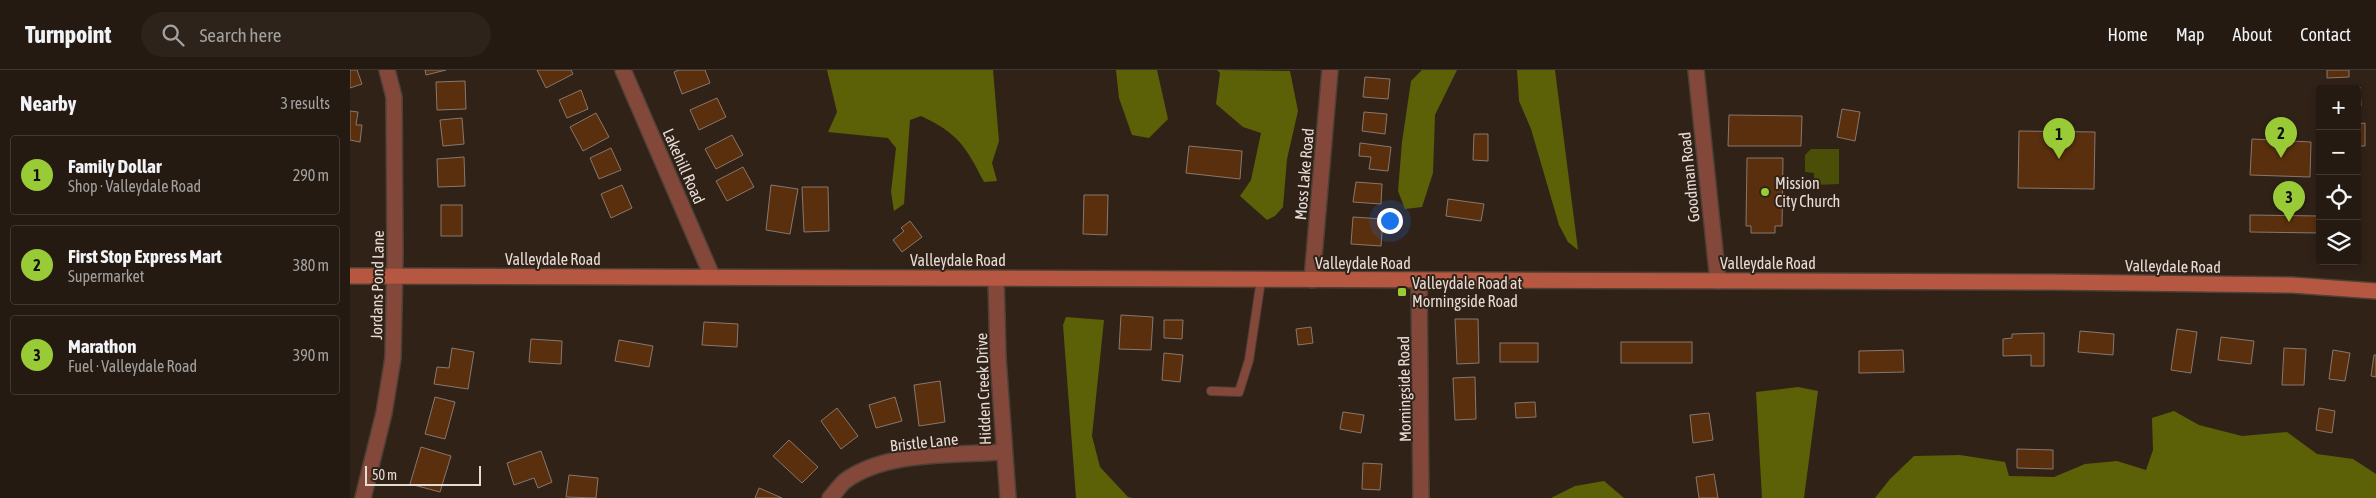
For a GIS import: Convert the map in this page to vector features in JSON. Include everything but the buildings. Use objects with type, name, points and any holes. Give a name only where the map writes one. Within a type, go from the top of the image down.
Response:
[{"type":"street","name":"Jordans Pond Lane","points":[[362,498],[390,386],[393,358],[395,276],[394,97],[387,70]]},
{"type":"street","name":"Lakehill Road","points":[[623,70],[712,276]]},
{"type":"street","name":"Moss Lake Road","points":[[1312,280],[1330,70]]},
{"type":"street","name":"Goodman Road","points":[[1696,70],[1718,281]]},
{"type":"street","name":"Valleydale Road","points":[[350,276],[712,276],[2292,285],[2376,291]]},
{"type":"street","name":"Hidden Creek Drive","points":[[996,278],[1003,452],[1008,498]]},
{"type":"street","name":"Morningside Road","points":[[1420,280],[1421,498]]},
{"type":"street","name":"Bristle Lane","points":[[830,498],[845,481],[869,468],[898,460],[1003,452]]},
{"type":"lane","points":[[1211,391],[1239,392],[1249,360],[1261,280]]},
{"type":"shaded area","points":[[827,70],[993,70],[999,141],[992,163],[997,181],[984,182],[972,159],[960,142],[934,122],[921,116],[910,120],[904,204],[894,211],[891,192],[896,148],[888,138],[828,132],[837,112]]},
{"type":"shaded area","points":[[1116,70],[1157,70],[1168,119],[1149,138],[1132,135],[1119,98]]},
{"type":"shaded area","points":[[1217,70],[1290,71],[1298,111],[1287,159],[1283,207],[1275,216],[1267,220],[1240,196],[1251,180],[1261,133],[1243,127],[1216,104],[1220,73]]},
{"type":"shaded area","points":[[1422,70],[1457,70],[1435,115],[1433,173],[1422,207],[1405,209],[1398,191],[1402,142],[1411,81]]},
{"type":"shaded area","points":[[1517,70],[1555,70],[1578,250],[1568,242],[1559,225],[1531,129],[1519,101]]},
{"type":"shaded area","points":[[1811,149],[1839,149],[1839,184],[1814,185],[1814,173],[1805,172],[1805,155]]},
{"type":"shaded area","points":[[1066,317],[1104,320],[1092,436],[1100,467],[1128,497],[1132,498],[1076,498],[1063,325]]},
{"type":"shaded area","points":[[1798,387],[1818,391],[1804,498],[1762,498],[1756,392]]},
{"type":"shaded area","points":[[2174,411],[2199,425],[2242,436],[2287,432],[2317,454],[2353,459],[2376,474],[2376,498],[1875,498],[1890,479],[1914,456],[1960,455],[2005,462],[2009,476],[2054,477],[2085,464],[2117,461],[2146,470],[2153,450],[2152,418]]},
{"type":"shaded area","points":[[1604,481],[1624,498],[1551,498],[1575,486]]},
{"type":"place","name":"First Stop Express Mart","points":[[2281,158]]},
{"type":"place","name":"Family Dollar","points":[[2059,159]]},
{"type":"place","name":"Mission City Church","points":[[1765,192]]},
{"type":"place","name":"Marathon","points":[[2289,222]]},
{"type":"place","name":"Valleydale Road at Morningside Road","points":[[1402,292]]}]
